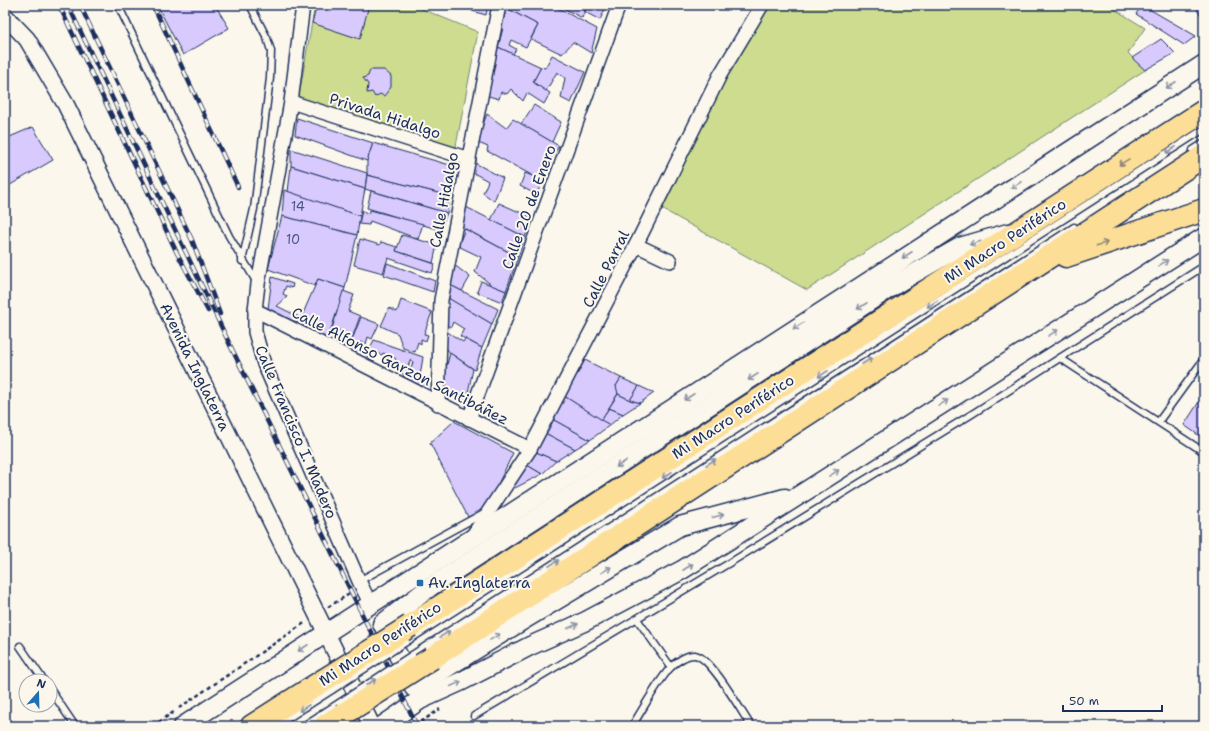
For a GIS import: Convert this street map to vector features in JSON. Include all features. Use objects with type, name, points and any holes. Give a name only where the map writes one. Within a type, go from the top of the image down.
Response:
[{"type":"highway","points":[[252,726],[328,685],[408,634],[1026,228],[1080,189],[1204,111]]},
{"type":"highway","points":[[335,715],[422,657],[1038,265],[1194,156]]},
{"type":"highway","points":[[1038,265],[1204,210]]},
{"type":"main road","points":[[183,726],[370,603],[469,541],[1204,64]]},
{"type":"main road","points":[[382,624],[430,587],[901,281],[960,247],[1026,228]]},
{"type":"main road","points":[[418,694],[643,592],[682,570],[1204,237]]},
{"type":"main road","points":[[736,367],[809,341]]},
{"type":"main road","points":[[382,726],[418,694],[525,619],[680,526],[801,494]]},
{"type":"main road","name":"Calle Francisco I. Madero","points":[[370,603],[418,694]]},
{"type":"street","name":"Calle Francisco I. Madero","points":[[304,5],[291,102],[258,284],[255,310],[255,332],[264,364],[370,603]]},
{"type":"street","name":"Calle Hidalgo","points":[[438,404],[441,300],[500,5]]},
{"type":"street","name":"Calle 20 de Enero","points":[[469,419],[619,5]]},
{"type":"street","name":"Calle Parral","points":[[469,541],[491,510],[530,449],[636,245],[720,75],[762,5]]},
{"type":"street","name":"Avenida Inglaterra","points":[[5,16],[28,39],[66,106],[372,726]]},
{"type":"street","name":"Privada Hidalgo","points":[[291,102],[469,159]]},
{"type":"street","points":[[636,245],[670,261]]},
{"type":"street","name":"Calle Alfonso Garzon Santibáñez","points":[[255,310],[438,404],[530,449]]},
{"type":"lane","points":[[118,5],[166,108],[242,261],[258,284]]},
{"type":"lane","points":[[242,261],[254,209],[270,78],[271,51],[267,38],[250,5]]},
{"type":"lane","name":"Mi Macro Periférico","points":[[408,634],[1204,129]]},
{"type":"lane","points":[[1194,156],[1204,143]]},
{"type":"lane","name":"Mi Macro Periférico","points":[[422,657],[1083,222]]},
{"type":"lane","points":[[474,716],[636,619],[958,422],[1204,266]]},
{"type":"lane","points":[[1060,358],[1159,421],[1204,452]]},
{"type":"lane","points":[[1159,421],[1204,360]]},
{"type":"lane","points":[[359,581],[491,510]]},
{"type":"lane","points":[[636,619],[671,667]]},
{"type":"lane","points":[[20,646],[39,673]]},
{"type":"lane","points":[[632,726],[671,667],[689,656],[695,655],[703,658],[715,671],[751,726]]},
{"type":"lane","name":"Mi Macro Periférico","points":[[276,726],[328,685]]},
{"type":"lane","points":[[58,700],[76,726]]},
{"type":"lane","name":"Mi Macro Periférico","points":[[303,726],[335,715]]},
{"type":"green space","points":[[315,5],[412,5],[478,32],[455,151],[298,101]]},
{"type":"green space","points":[[769,5],[1108,5],[1145,28],[1128,53],[1145,70],[807,290],[662,209],[726,75]]},
{"type":"building","points":[[157,5],[215,5],[229,28],[183,55]]},
{"type":"building","points":[[317,5],[369,5],[360,39],[312,23]]},
{"type":"building","points":[[430,5],[445,5],[443,9]]},
{"type":"building","points":[[473,5],[488,5],[486,15],[472,11]]},
{"type":"building","points":[[508,5],[552,5],[597,29],[591,53],[573,42],[562,54],[531,39],[538,25],[508,9]]},
{"type":"building","points":[[558,5],[587,5],[582,18]]},
{"type":"building","points":[[587,5],[607,5],[600,20],[585,12]]},
{"type":"building","points":[[1142,5],[1196,36],[1184,45],[1136,14]]},
{"type":"building","points":[[1204,5],[1204,19],[1197,10]]},
{"type":"building","points":[[508,9],[538,25],[526,47],[511,40],[509,45],[516,49],[513,54],[498,47],[503,28],[501,26]]},
{"type":"building","points":[[1161,39],[1175,53],[1145,70],[1132,58]]},
{"type":"building","points":[[498,47],[541,67],[533,82],[550,93],[544,104],[527,93],[523,101],[511,89],[507,94],[501,92],[499,99],[485,95]]},
{"type":"building","points":[[552,55],[585,72],[571,103],[561,98],[565,78],[557,72],[546,91],[533,82],[541,67],[545,68]]},
{"type":"building","points":[[370,70],[384,70],[391,76],[391,87],[384,96],[380,94],[375,97],[372,92],[367,93],[368,84],[363,78],[368,76]]},
{"type":"building","points":[[534,105],[561,122],[552,142],[521,124]]},
{"type":"building","points":[[487,114],[506,128],[513,119],[559,146],[537,178],[487,151],[488,147],[476,142]]},
{"type":"building","points":[[297,118],[373,143],[367,161],[295,135]]},
{"type":"building","points":[[33,127],[53,160],[5,188],[5,139]]},
{"type":"building","points":[[373,143],[457,167],[450,196],[367,175],[367,161]]},
{"type":"building","points":[[291,149],[367,173],[365,189],[291,166]]},
{"type":"building","points":[[473,162],[503,178],[494,201],[483,193],[488,181],[470,171]]},
{"type":"building","points":[[291,166],[365,189],[360,216],[288,192]]},
{"type":"building","points":[[525,173],[542,180],[537,195],[520,186]]},
{"type":"building","points":[[367,175],[450,196],[447,213],[365,189]]},
{"type":"building","points":[[284,190],[360,216],[357,235],[282,216]]},
{"type":"building","points":[[371,191],[447,213],[440,230],[367,208]]},
{"type":"building","points":[[499,203],[533,218],[525,237],[491,220]]},
{"type":"building","points":[[464,206],[525,237],[518,257],[458,225]]},
{"type":"building","points":[[362,210],[368,214],[370,210],[423,224],[418,239],[370,221],[369,225],[359,224]]},
{"type":"building","points":[[282,216],[357,235],[345,288],[318,279],[315,286],[268,269]]},
{"type":"building","points":[[465,229],[518,257],[506,291],[493,286],[475,272],[481,257],[458,246]]},
{"type":"building","points":[[402,235],[437,245],[433,263],[396,251]]},
{"type":"building","points":[[360,239],[380,245],[381,242],[397,247],[396,251],[435,264],[432,273],[388,258],[383,273],[354,265]]},
{"type":"building","points":[[387,263],[435,281],[433,292],[384,275]]},
{"type":"building","points":[[453,264],[470,277],[462,291],[448,284]]},
{"type":"building","points":[[272,277],[293,284],[292,288],[286,286],[283,294],[287,296],[277,306],[301,318],[318,279],[345,288],[327,341],[268,309]]},
{"type":"building","points":[[481,281],[506,291],[502,302],[477,292]]},
{"type":"building","points":[[448,284],[498,309],[492,324],[449,299]]},
{"type":"building","points":[[343,291],[354,295],[348,311],[360,316],[348,350],[336,345],[340,331],[332,329]]},
{"type":"building","points":[[448,298],[492,324],[482,348],[460,336],[464,329],[453,322],[451,327],[444,324]]},
{"type":"building","points":[[401,300],[432,312],[424,334],[428,335],[426,341],[421,339],[421,344],[418,342],[415,352],[403,348],[398,334],[381,326],[389,308],[397,312]]},
{"type":"building","points":[[361,317],[379,324],[372,339],[368,337],[366,344],[360,342],[359,346],[369,350],[367,361],[348,350]]},
{"type":"building","points":[[446,331],[463,342],[465,339],[482,348],[475,370],[450,353],[442,342]]},
{"type":"building","points":[[374,340],[423,357],[420,376],[428,379],[425,389],[407,381],[413,362],[410,360],[405,378],[395,358],[383,353],[382,355],[369,350]]},
{"type":"building","points":[[450,353],[473,369],[466,402],[446,392],[444,376]]},
{"type":"building","points":[[585,360],[621,378],[616,386],[619,392],[601,420],[564,396]]},
{"type":"building","points":[[621,378],[639,386],[630,400],[618,394],[616,386]]},
{"type":"building","points":[[639,386],[654,393],[640,403],[630,400]]},
{"type":"building","points":[[618,394],[640,403],[623,414],[609,408]]},
{"type":"building","points":[[1204,394],[1204,439],[1184,425]]},
{"type":"building","points":[[564,396],[610,425],[590,440],[552,419]]},
{"type":"building","points":[[609,408],[623,414],[610,425],[601,420]]},
{"type":"building","points":[[552,419],[590,440],[575,449],[545,433]]},
{"type":"building","points":[[454,421],[513,453],[486,509],[468,517],[430,443]]},
{"type":"building","points":[[545,433],[575,449],[556,461],[536,452]]},
{"type":"building","points":[[536,452],[556,461],[542,474],[527,465]]},
{"type":"building","points":[[527,465],[542,474],[515,488],[513,487]]},
{"type":"railway","points":[[59,5],[177,253],[208,311]]},
{"type":"railway","points":[[68,5],[230,345],[417,726]]},
{"type":"railway","points":[[80,5],[192,240],[220,314]]},
{"type":"railway","points":[[153,5],[238,187]]},
{"type":"place","name":"Av. Inglaterra","points":[[420,583]]}]
